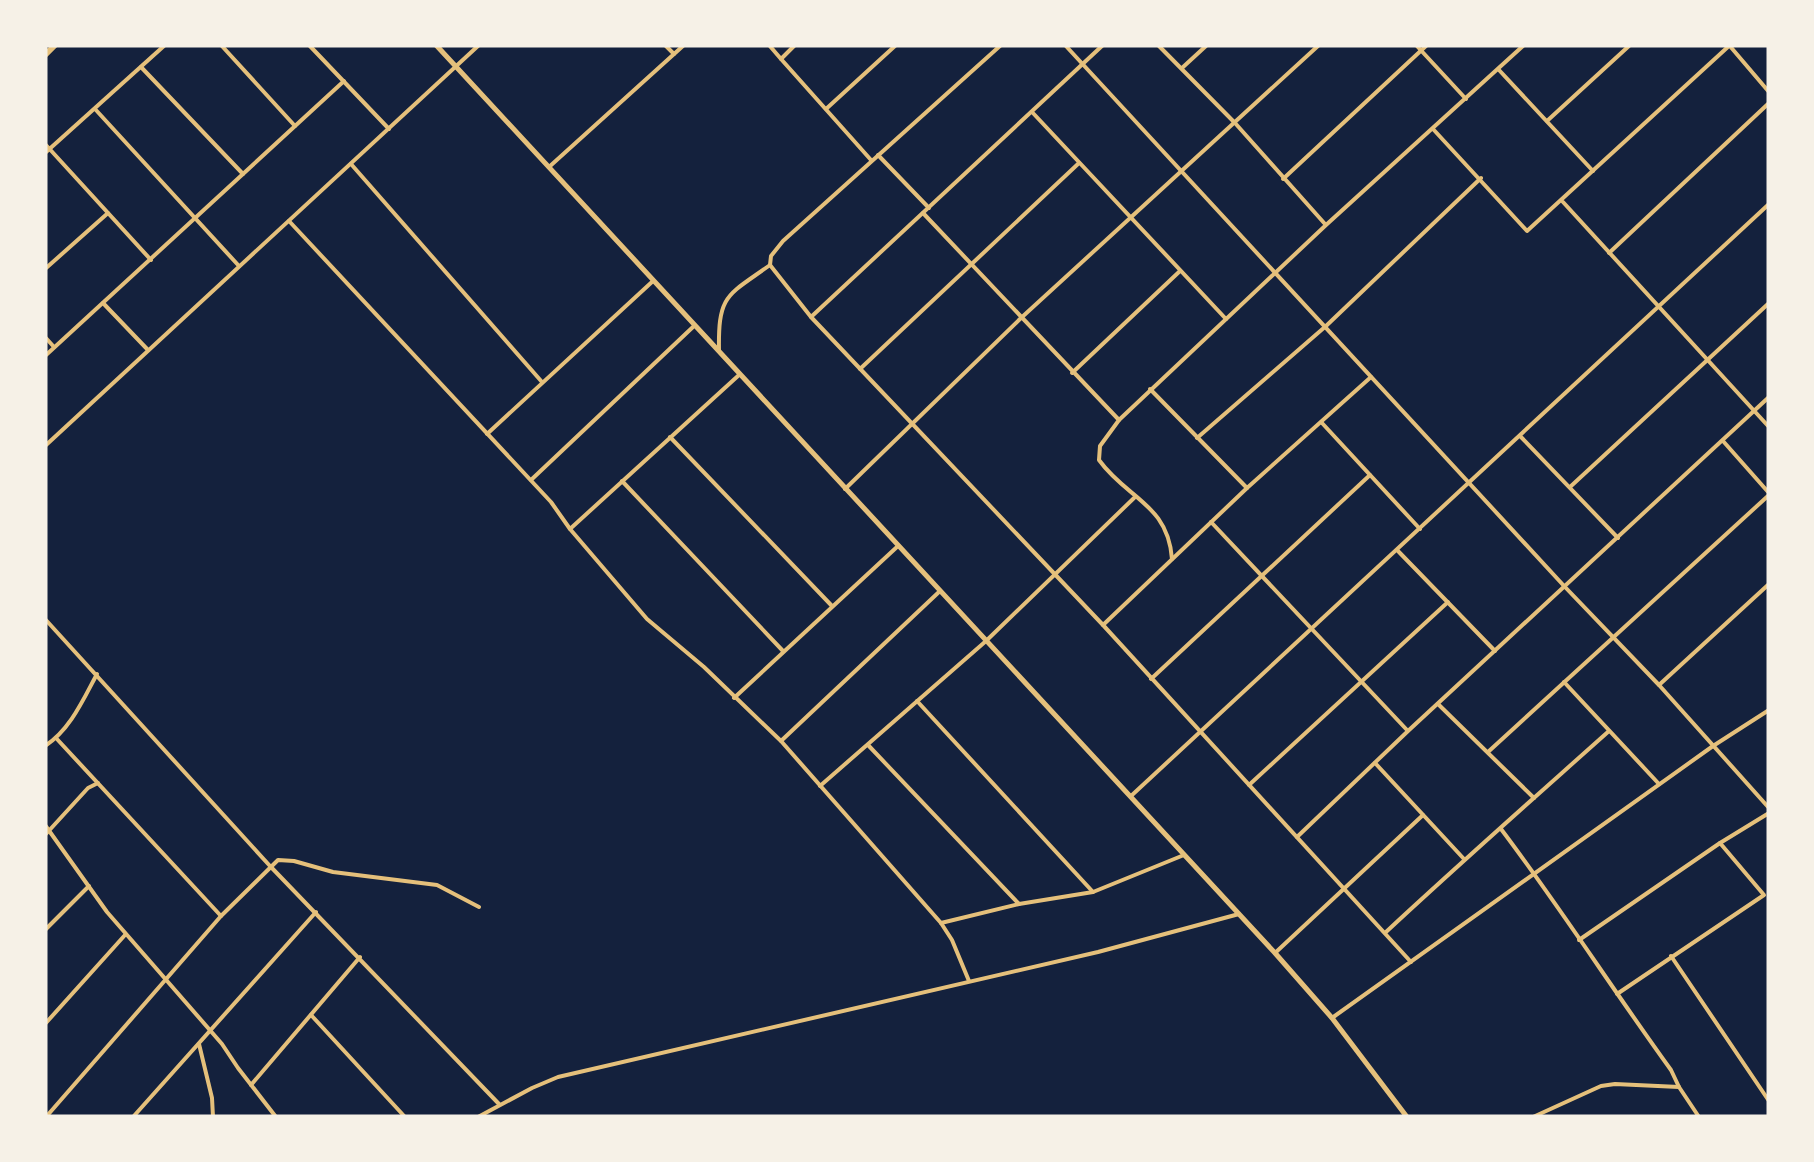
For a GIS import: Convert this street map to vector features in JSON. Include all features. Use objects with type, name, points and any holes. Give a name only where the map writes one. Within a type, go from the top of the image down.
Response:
[{"type":"main road","points":[[45,55],[55,45]]},
{"type":"street","points":[[151,260],[47,148],[165,45]]},
{"type":"street","points":[[220,45],[294,126]]},
{"type":"street","points":[[309,45],[389,129]]},
{"type":"street","points":[[436,45],[1276,953],[1332,1018],[1406,1117]]},
{"type":"street","points":[[45,446],[479,45]]},
{"type":"street","points":[[665,45],[674,54]]},
{"type":"street","points":[[549,167],[684,45]]},
{"type":"street","points":[[769,45],[871,160]]},
{"type":"street","points":[[781,58],[795,45]]},
{"type":"street","points":[[825,110],[896,45]]},
{"type":"street","points":[[1001,45],[783,241],[770,256],[770,265],[811,317],[1103,625],[1411,962]]},
{"type":"street","points":[[1065,45],[1659,685],[1769,810],[1578,940]]},
{"type":"street","points":[[811,317],[1103,45]]},
{"type":"street","points":[[1158,45],[1235,123],[1326,225]]},
{"type":"street","points":[[1182,68],[1208,45]]},
{"type":"street","points":[[845,489],[1022,318],[1320,45]]},
{"type":"street","points":[[1416,45],[1466,99]]},
{"type":"street","points":[[1284,179],[1427,45]]},
{"type":"street","points":[[1172,559],[1170,536],[1164,525],[1099,460],[1100,446],[1150,389],[1524,45]]},
{"type":"street","points":[[1547,121],[1630,45]]},
{"type":"street","points":[[1434,129],[1527,230],[1729,45],[1769,92]]},
{"type":"street","points":[[141,67],[244,174]]},
{"type":"street","points":[[1499,70],[1593,172]]},
{"type":"street","points":[[45,356],[344,82]]},
{"type":"street","points":[[1609,253],[1769,103]]},
{"type":"street","points":[[95,109],[239,266]]},
{"type":"street","points":[[1032,112],[1226,319]]},
{"type":"street","points":[[878,155],[929,208]]},
{"type":"street","points":[[860,369],[1079,163]]},
{"type":"street","points":[[351,164],[542,382]]},
{"type":"street","points":[[1197,438],[1326,326],[1480,178]]},
{"type":"street","points":[[1561,200],[1769,427]]},
{"type":"street","points":[[1131,797],[1769,204]]},
{"type":"street","points":[[45,269],[108,213]]},
{"type":"street","points":[[923,213],[1119,420]]},
{"type":"street","points":[[289,221],[551,502],[647,619],[781,741],[942,923],[969,981]]},
{"type":"street","points":[[719,353],[718,325],[724,303],[770,265]]},
{"type":"street","points":[[1072,373],[1180,271]]},
{"type":"street","points":[[487,434],[652,281]]},
{"type":"street","points":[[1570,487],[1769,303]]},
{"type":"street","points":[[103,304],[148,350]]},
{"type":"street","points":[[530,480],[694,326]]},
{"type":"street","points":[[45,337],[54,347]]},
{"type":"street","points":[[570,529],[739,375]]},
{"type":"street","points":[[1103,625],[1371,376]]},
{"type":"street","points":[[1150,389],[1247,488]]},
{"type":"street","points":[[1297,837],[1769,397]]},
{"type":"street","points":[[1322,423],[1420,530]]},
{"type":"street","points":[[1520,436],[1618,538]]},
{"type":"street","points":[[670,437],[832,606]]},
{"type":"street","points":[[1488,752],[1769,494],[1723,441]]},
{"type":"street","points":[[1151,679],[1370,475]]},
{"type":"street","points":[[622,480],[783,652]]},
{"type":"street","points":[[820,786],[986,640],[1136,497]]},
{"type":"street","points":[[1211,522],[1408,730]]},
{"type":"street","points":[[734,698],[898,546]]},
{"type":"street","points":[[1398,551],[1495,651]]},
{"type":"street","points":[[1659,685],[1769,584]]},
{"type":"street","points":[[781,741],[940,591]]},
{"type":"street","points":[[1249,785],[1448,602]]},
{"type":"street","points":[[45,619],[270,866],[499,1104]]},
{"type":"street","points":[[45,746],[76,712],[97,674]]},
{"type":"street","points":[[1564,682],[1659,784]]},
{"type":"street","points":[[917,701],[1093,892]]},
{"type":"street","points":[[1438,704],[1534,798]]},
{"type":"street","points":[[1332,1018],[1769,710]]},
{"type":"street","points":[[1386,932],[1608,731]]},
{"type":"street","points":[[56,738],[221,916]]},
{"type":"street","points":[[868,745],[1019,904]]},
{"type":"street","points":[[1374,762],[1464,859]]},
{"type":"street","points":[[98,783],[46,830],[126,934],[211,1030],[276,1117]]},
{"type":"street","points":[[1276,953],[1423,815]]},
{"type":"street","points":[[1501,829],[1700,1117]]},
{"type":"street","points":[[1720,844],[1769,900]]},
{"type":"street","points":[[942,923],[1019,904],[1093,892],[1184,855]]},
{"type":"street","points":[[46,1117],[221,916],[278,860],[333,872],[437,885],[479,908]]},
{"type":"street","points":[[45,930],[88,886]]},
{"type":"street","points":[[1617,994],[1764,895]]},
{"type":"street","points":[[133,1117],[316,912]]},
{"type":"street","points":[[478,1117],[558,1077],[1098,952],[1239,914]]},
{"type":"street","points":[[45,1024],[126,934]]},
{"type":"street","points":[[1671,956],[1769,1101]]},
{"type":"street","points":[[251,1084],[360,957]]},
{"type":"street","points":[[311,1015],[405,1117]]},
{"type":"street","points":[[199,1044],[213,1117]]},
{"type":"street","points":[[1533,1117],[1601,1086],[1679,1087]]}]
